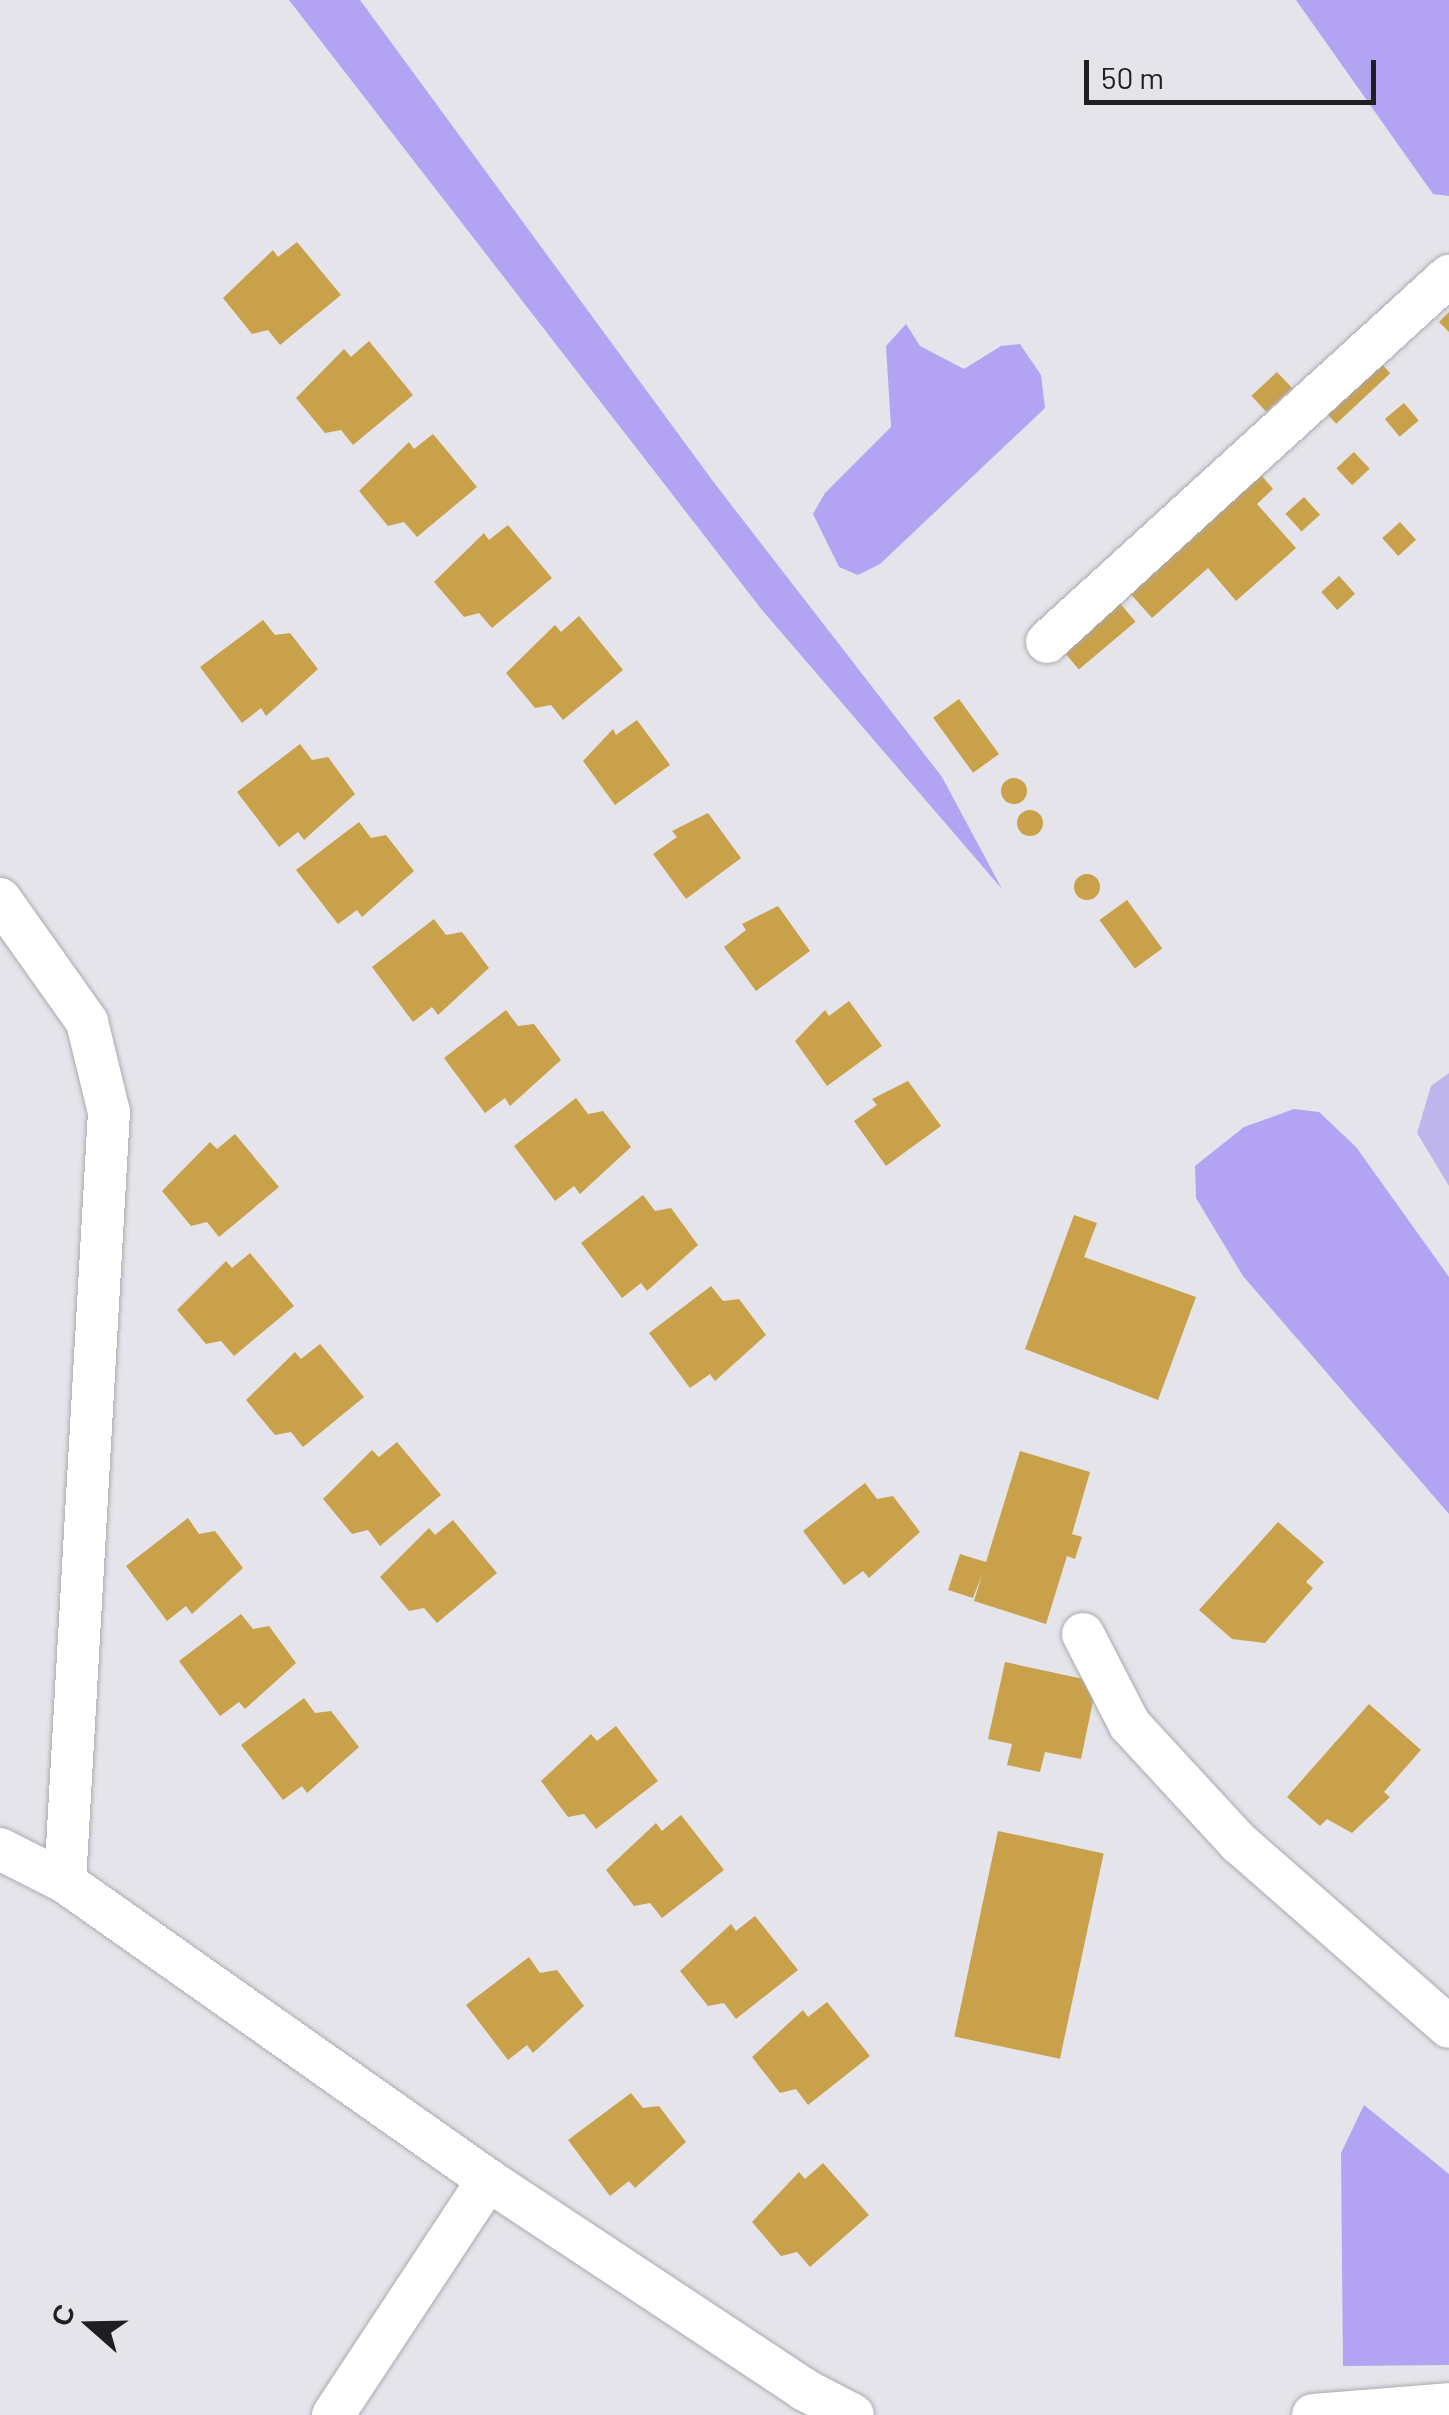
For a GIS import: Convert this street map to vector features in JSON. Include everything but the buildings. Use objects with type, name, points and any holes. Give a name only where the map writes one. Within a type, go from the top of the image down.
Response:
[{"type":"street","points":[[1047,642],[1449,276]]},
{"type":"street","points":[[0,899],[86,1022],[109,1112],[65,1882]]},
{"type":"street","points":[[1082,1634],[1111,1678],[1130,1724],[1239,1844],[1449,2027]]},
{"type":"street","points":[[0,1849],[65,1882],[488,2180],[805,2390],[853,2415]]},
{"type":"street","points":[[333,2415],[488,2180]]},
{"type":"street","points":[[1313,2415],[1449,2404]]},
{"type":"shaded area","points":[[289,0],[360,0],[715,484],[942,777],[1002,889],[762,610]]},
{"type":"shaded area","points":[[1296,0],[1449,0],[1449,196],[1433,194]]},
{"type":"shaded area","points":[[906,324],[920,346],[964,369],[1001,346],[1020,344],[1041,375],[1045,408],[880,564],[858,575],[839,567],[813,514],[825,493],[891,427],[886,346]]},
{"type":"shaded area","points":[[1449,1073],[1449,1186],[1417,1133],[1431,1086]]},
{"type":"shaded area","points":[[1294,1109],[1319,1112],[1356,1147],[1449,1277],[1449,1514],[1243,1276],[1196,1198],[1195,1166],[1244,1127]]},
{"type":"shaded area","points":[[1364,2105],[1449,2174],[1449,2365],[1343,2366],[1341,2153]]}]
